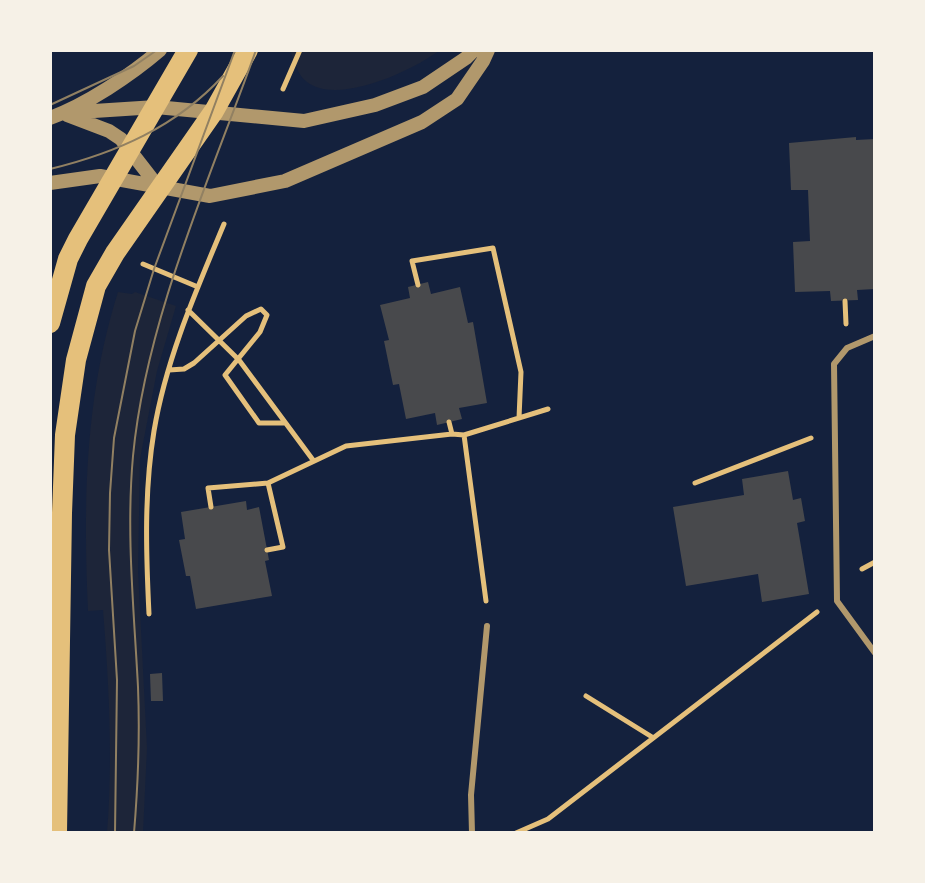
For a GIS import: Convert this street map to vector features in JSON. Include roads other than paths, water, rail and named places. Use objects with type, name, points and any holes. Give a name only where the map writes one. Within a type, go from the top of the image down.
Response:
[{"type":"main road","points":[[50,317],[68,259],[188,50]]},
{"type":"main road","points":[[57,833],[65,435],[76,360],[96,286],[159,188],[214,111],[248,50]]},
{"type":"main road","points":[[50,643],[59,685]]},
{"type":"street","points":[[57,115],[144,64],[160,50]]},
{"type":"street","points":[[57,115],[156,107],[304,121],[375,105],[423,87],[474,50]]},
{"type":"street","points":[[50,183],[100,176],[210,196],[285,181],[422,122],[457,99],[488,50]]},
{"type":"street","points":[[57,115],[109,131],[121,139],[159,188]]},
{"type":"lane","points":[[875,336],[847,348],[834,364],[837,601],[875,653]]},
{"type":"lane","points":[[472,833],[474,763],[487,626]]},
{"type":"tram line","points":[[50,105],[134,66],[157,50]]},
{"type":"tram line","points":[[115,833],[117,680],[109,550],[114,438],[135,331],[154,269],[235,50]]},
{"type":"tram line","points":[[134,833],[139,724],[130,514],[140,405],[151,353],[182,250],[256,50]]},
{"type":"tram line","points":[[50,169],[98,155],[144,136],[185,110],[223,76]]}]
